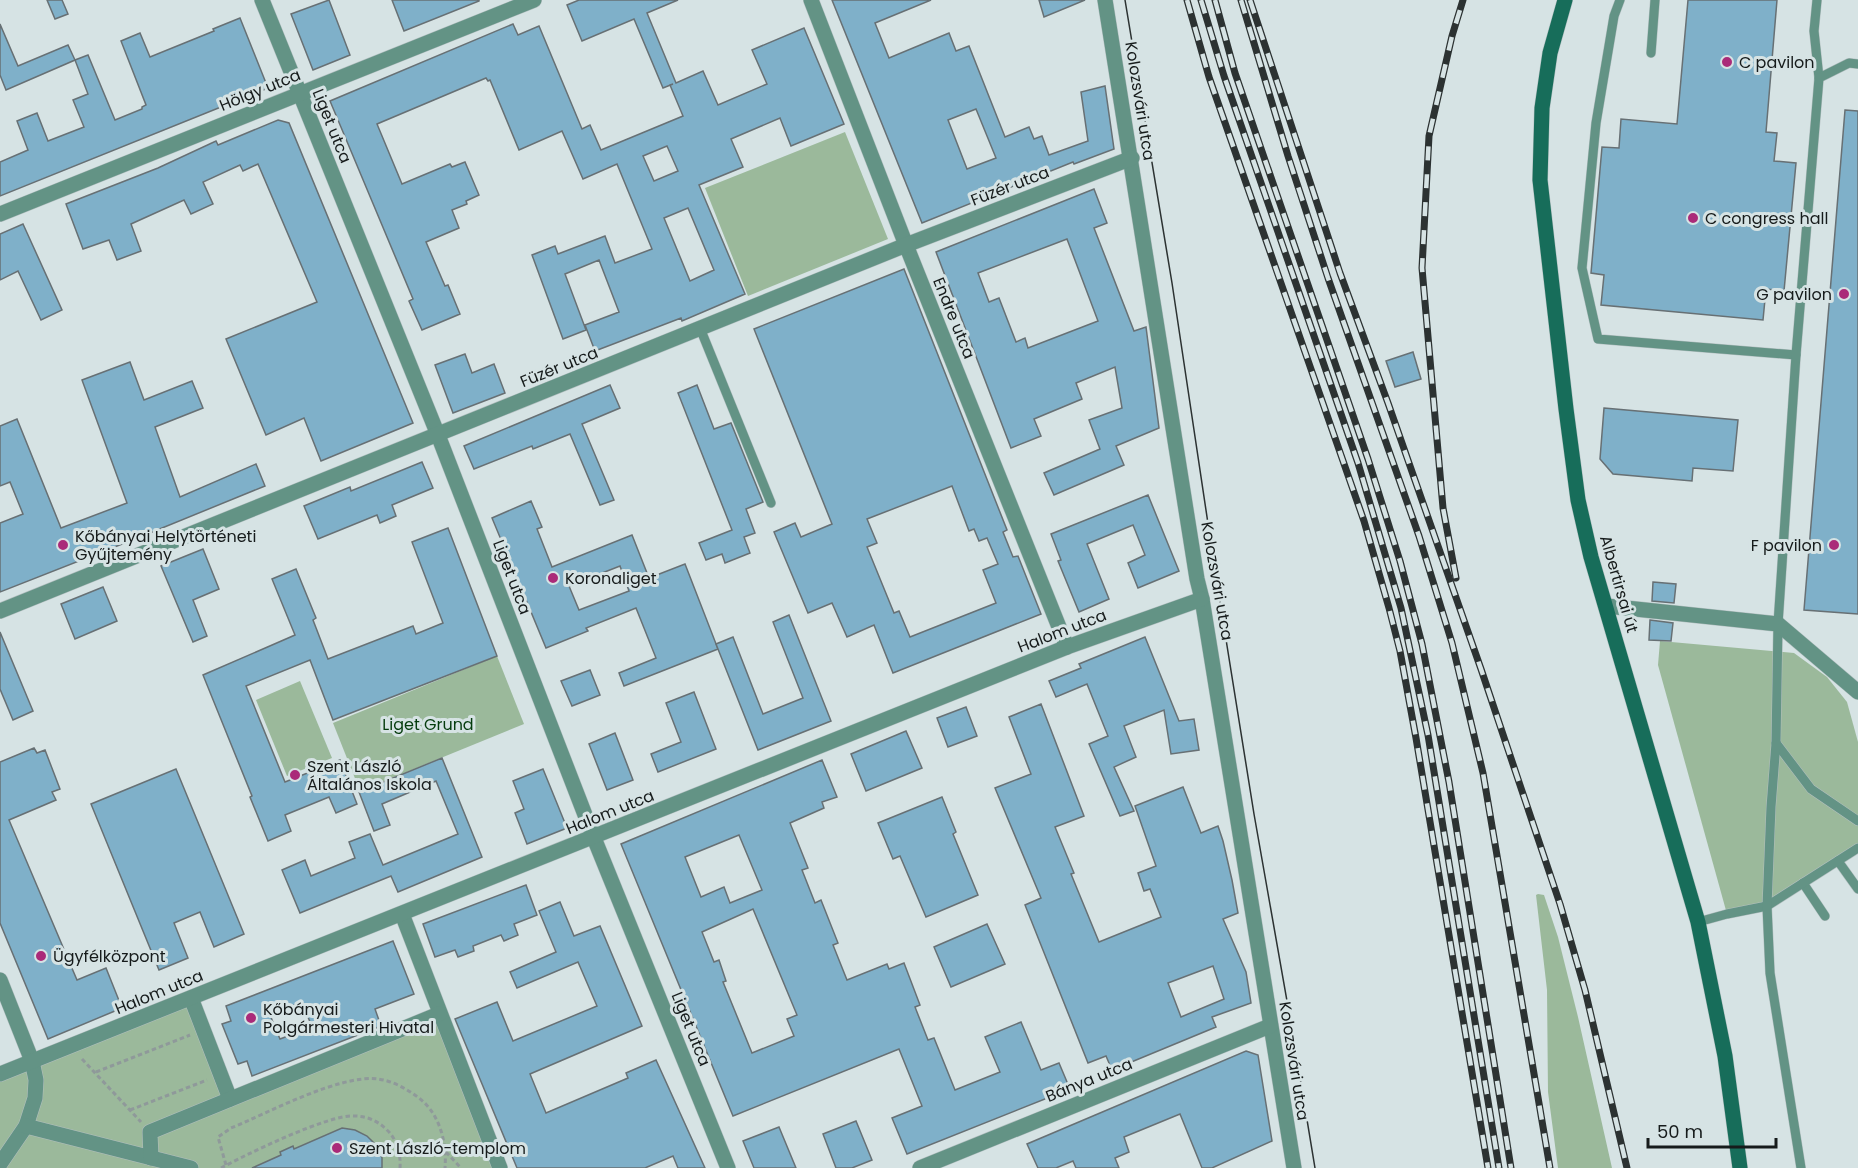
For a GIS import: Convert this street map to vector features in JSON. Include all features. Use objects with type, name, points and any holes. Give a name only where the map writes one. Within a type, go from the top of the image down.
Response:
[{"type":"street","name":"Liget utca","points":[[262,0],[438,435],[594,838],[728,1168]]},
{"type":"street","name":"Hölgy utca","points":[[0,214],[534,0]]},
{"type":"street","name":"Endre utca","points":[[811,0],[906,245],[1067,647]]},
{"type":"street","name":"Kolozsvári utca","points":[[1105,0],[1294,1168]]},
{"type":"street","name":"Albertirsai út","points":[[1565,0],[1550,53],[1543,97],[1540,180],[1578,500],[1591,557],[1698,922],[1725,1056],[1740,1168]]},
{"type":"street","name":"Füzér utca","points":[[0,611],[906,245],[1132,158]]},
{"type":"street","name":"Halom utca","points":[[0,1074],[1067,647],[1202,599]]},
{"type":"street","points":[[1607,606],[1778,624],[1858,692]]},
{"type":"street","points":[[402,914],[500,1168]]},
{"type":"street","points":[[0,980],[33,1061],[36,1080],[36,1089],[26,1126],[0,1164]]},
{"type":"street","points":[[191,998],[230,1099]]},
{"type":"street","points":[[151,1158],[150,1132],[440,1014]]},
{"type":"street","name":"Bánya utca","points":[[920,1168],[1270,1026]]},
{"type":"street","points":[[26,1126],[191,1168]]},
{"type":"lane","points":[[1620,0],[1614,16],[1596,123],[1582,268],[1598,339],[1796,355]]},
{"type":"lane","points":[[1652,53],[1655,0]]},
{"type":"lane","points":[[1801,1168],[1770,973],[1767,906],[1776,743],[1778,624],[1796,355],[1819,78],[1814,31],[1817,0]]},
{"type":"lane","points":[[1819,78],[1849,63],[1858,64]]},
{"type":"lane","points":[[700,328],[771,503]]},
{"type":"lane","points":[[1776,743],[1811,789],[1858,820]]},
{"type":"lane","points":[[1698,922],[1767,906],[1858,848]]},
{"type":"lane","points":[[1838,861],[1858,889]]},
{"type":"lane","points":[[1803,883],[1825,915]]},
{"type":"path","points":[[95,1073],[203,1030]]},
{"type":"path","points":[[70,1047],[150,1132]]},
{"type":"path","points":[[130,1110],[221,1074]]},
{"type":"path","points":[[226,1165],[218,1137],[225,1133],[352,1079],[379,1079],[404,1087],[425,1103],[440,1126],[446,1152],[445,1168]]},
{"type":"path","points":[[221,1168],[316,1125],[352,1115],[366,1117],[380,1123],[391,1133],[398,1146],[400,1168]]},
{"type":"path","points":[[446,1152],[461,1168]]},
{"type":"green space","points":[[845,132],[888,239],[748,296],[705,188]]},
{"type":"green space","points":[[1660,641],[1794,653],[1827,677],[1847,702],[1858,742],[1858,848],[1767,906],[1727,914],[1658,665]]},
{"type":"green space","name":"Liget Grund","points":[[497,656],[524,724],[360,791],[333,723]]},
{"type":"green space","points":[[300,681],[332,758],[287,776],[256,700]]},
{"type":"green space","points":[[1536,895],[1544,895],[1558,937],[1612,1168],[1558,1168],[1548,1092],[1547,990]]},
{"type":"green space","points":[[191,998],[230,1098],[439,1014],[500,1168],[0,1168],[0,1074]]},
{"type":"building","points":[[47,0],[62,0],[68,14],[55,19]]},
{"type":"building","points":[[329,0],[350,55],[313,70],[291,14]]},
{"type":"building","points":[[392,0],[479,0],[479,1],[404,31]]},
{"type":"building","points":[[579,0],[678,0],[647,13],[676,83],[703,71],[718,105],[767,84],[752,50],[804,28],[844,124],[791,146],[780,118],[731,139],[743,167],[699,185],[745,294],[682,321],[681,318],[595,351],[585,325],[619,312],[599,260],[565,274],[586,330],[563,339],[532,255],[555,246],[558,254],[605,236],[615,263],[652,249],[617,164],[583,179],[562,131],[519,150],[490,80],[486,78],[377,124],[402,184],[450,164],[452,167],[465,162],[479,195],[466,201],[467,204],[452,210],[459,228],[426,242],[460,314],[422,330],[409,301],[413,299],[330,101],[513,24],[518,35],[539,26],[582,129],[590,125],[601,150],[683,116],[670,85],[663,88],[634,19],[582,41],[567,5]],"holes":[[[667,146],[678,171],[654,181],[643,156]],[[688,208],[714,270],[690,281],[664,218]]]},
{"type":"building","points":[[832,0],[931,0],[875,23],[889,58],[949,33],[956,51],[969,46],[1005,137],[1029,127],[1034,139],[1042,136],[1049,155],[1088,141],[1081,92],[1105,86],[1114,149],[1074,164],[1073,162],[922,223]],"holes":[[[976,109],[996,158],[967,169],[948,120]]]},
{"type":"building","points":[[1039,0],[1085,0],[1044,17]]},
{"type":"building","name":"C congress hall","points":[[1688,0],[1777,0],[1766,132],[1777,133],[1774,161],[1796,163],[1784,291],[1766,289],[1763,320],[1601,305],[1604,275],[1591,273],[1602,147],[1619,148],[1621,119],[1677,124]]},
{"type":"building","points":[[240,18],[268,88],[0,196],[0,162],[28,150],[17,121],[37,113],[48,141],[84,127],[73,100],[88,94],[75,60],[88,55],[115,120],[142,109],[146,105],[121,41],[140,33],[150,57]]},
{"type":"building","points":[[0,24],[18,66],[68,45],[75,60],[6,90],[0,75]]},
{"type":"building","name":"G pavilon","points":[[1845,110],[1858,111],[1858,614],[1804,610]]},
{"type":"building","points":[[278,120],[289,123],[413,423],[321,461],[304,418],[266,435],[226,339],[317,302],[258,164],[243,171],[240,165],[203,182],[213,204],[191,214],[184,200],[131,224],[141,251],[117,260],[109,240],[83,249],[66,204],[158,168],[216,141],[218,145]]},
{"type":"building","points":[[1094,189],[1107,223],[1094,228],[1134,331],[1146,327],[1159,428],[1116,446],[1124,465],[1054,495],[1044,473],[1100,449],[1089,420],[1122,408],[1115,367],[1076,383],[1082,399],[1034,419],[1041,436],[1011,448],[936,252]],"holes":[[[1067,239],[1098,321],[1028,348],[1025,338],[1016,342],[999,298],[989,302],[978,273]]]},
{"type":"building","points":[[23,224],[62,310],[41,320],[18,271],[0,280],[0,234]]},
{"type":"building","points":[[904,269],[1007,530],[1003,532],[1013,557],[1018,556],[1041,614],[893,673],[874,625],[847,637],[832,603],[808,613],[774,532],[795,523],[801,537],[832,524],[754,329]],"holes":[[[952,486],[969,531],[974,529],[979,541],[987,538],[998,564],[983,570],[996,603],[910,637],[899,611],[894,613],[867,547],[877,543],[867,519]]]},
{"type":"building","points":[[1413,352],[1421,379],[1395,387],[1386,361]]},
{"type":"building","points":[[465,354],[472,373],[494,364],[505,393],[453,413],[435,365]]},
{"type":"building","points":[[130,362],[144,400],[192,381],[203,408],[155,427],[180,497],[256,464],[265,486],[0,592],[0,523],[23,514],[10,482],[0,486],[0,426],[17,419],[61,528],[127,503],[82,380]]},
{"type":"building","points":[[610,385],[620,408],[582,424],[614,500],[600,505],[570,434],[474,469],[464,446]]},
{"type":"building","points":[[697,385],[714,429],[731,423],[763,502],[746,509],[755,533],[744,537],[750,553],[725,563],[722,554],[706,560],[699,543],[732,530],[678,393]]},
{"type":"building","points":[[1604,408],[1738,420],[1733,471],[1693,468],[1692,481],[1613,474],[1600,459]]},
{"type":"building","points":[[422,462],[433,488],[392,505],[396,516],[380,523],[377,515],[318,539],[304,506],[350,487],[351,491]]},
{"type":"building","points":[[1148,495],[1179,571],[1138,588],[1128,563],[1145,555],[1133,525],[1087,544],[1109,599],[1079,612],[1058,561],[1061,560],[1051,534]]},
{"type":"building","points":[[531,501],[542,527],[537,529],[552,567],[632,535],[649,578],[685,564],[718,649],[624,686],[619,673],[656,658],[636,608],[586,628],[588,631],[546,648],[492,518]],"holes":[[[620,566],[629,591],[579,610],[569,586]]]},
{"type":"building","points":[[448,528],[497,656],[333,720],[310,660],[246,686],[285,782],[340,760],[357,804],[336,813],[329,797],[285,815],[291,831],[268,841],[203,675],[295,635],[272,579],[296,569],[316,618],[313,620],[328,659],[413,626],[416,634],[443,623],[412,542]]},
{"type":"building","points":[[203,549],[219,589],[193,600],[207,636],[193,642],[161,566]]},
{"type":"building","points":[[1653,582],[1676,584],[1674,603],[1652,601]]},
{"type":"building","points":[[103,587],[117,621],[75,639],[61,604]]},
{"type":"building","points":[[789,615],[831,721],[758,750],[716,644],[733,637],[763,714],[803,698],[773,622]]},
{"type":"building","points":[[1650,620],[1673,623],[1671,641],[1649,640]]},
{"type":"building","points":[[0,632],[33,711],[13,720],[0,689]]},
{"type":"building","points":[[1145,637],[1179,721],[1194,719],[1199,750],[1171,754],[1164,710],[1124,726],[1136,757],[1114,767],[1134,811],[1120,816],[1089,744],[1108,736],[1087,684],[1056,697],[1049,681],[1081,668],[1079,664]]},
{"type":"building","points":[[590,670],[600,695],[572,706],[561,681]]},
{"type":"building","points":[[694,692],[716,749],[658,772],[651,754],[681,742],[666,703]]},
{"type":"building","points":[[1041,704],[1084,816],[1055,827],[1074,873],[1071,874],[1099,942],[1161,917],[1150,889],[1144,891],[1138,873],[1156,866],[1135,806],[1183,787],[1201,833],[1218,826],[1238,913],[1223,919],[1246,972],[1251,1003],[1212,1017],[1216,1027],[1112,1070],[1106,1056],[1088,1063],[1025,905],[1041,898],[995,788],[1031,774],[1009,717]],"holes":[[[1213,966],[1224,999],[1181,1017],[1168,983]]]},
{"type":"building","points":[[966,707],[977,736],[948,747],[937,718]]},
{"type":"building","points":[[906,731],[922,768],[866,791],[851,754]]},
{"type":"building","points":[[615,733],[633,780],[607,790],[589,744]]},
{"type":"building","points":[[34,748],[37,753],[45,750],[60,789],[52,792],[56,800],[9,820],[77,980],[106,968],[122,1008],[48,1039],[0,923],[0,762]]},
{"type":"building","points":[[442,758],[482,857],[398,892],[391,876],[300,913],[282,870],[305,860],[311,876],[355,858],[349,842],[370,834],[383,865],[458,834],[436,781],[382,804],[390,825],[374,831],[359,792]]},
{"type":"building","points":[[822,760],[837,797],[822,802],[824,808],[790,823],[808,868],[802,870],[815,903],[821,900],[838,943],[833,945],[847,980],[887,964],[889,969],[904,963],[920,1005],[915,1007],[928,1040],[934,1038],[955,1090],[1000,1072],[985,1037],[1021,1022],[1041,1070],[1059,1063],[1070,1089],[907,1154],[892,1118],[922,1106],[899,1049],[733,1116],[621,844]],"holes":[[[739,835],[762,890],[730,903],[724,887],[701,897],[685,857]],[[753,909],[797,1015],[787,1019],[794,1036],[752,1053],[723,982],[726,981],[719,960],[714,962],[702,932]]]},
{"type":"building","points":[[176,769],[244,934],[214,947],[200,912],[174,923],[188,958],[159,970],[91,804]]},
{"type":"building","points":[[543,769],[567,828],[527,844],[515,813],[524,809],[513,781]]},
{"type":"building","points":[[942,797],[956,832],[953,834],[978,895],[926,917],[900,856],[893,859],[878,823]]},
{"type":"building","points":[[526,885],[537,915],[514,924],[518,935],[504,941],[501,935],[473,946],[474,951],[458,957],[455,950],[435,957],[423,924]]},
{"type":"building","points":[[560,902],[574,936],[600,926],[642,1026],[530,1074],[546,1113],[628,1078],[626,1073],[656,1060],[705,1168],[678,1168],[673,1156],[645,1168],[517,1168],[455,1019],[497,1002],[513,1041],[597,1006],[578,962],[517,988],[510,972],[556,952],[539,911]]},
{"type":"building","points":[[987,924],[1005,964],[951,987],[934,947]]},
{"type":"building","name":"Kőbányai Polgármesteri Hivatal","points":[[393,941],[414,994],[375,1009],[381,1026],[252,1076],[247,1061],[238,1064],[222,1024],[231,1021],[226,1006]],"holes":[[[302,1002],[312,1027],[280,1039],[270,1015]]]},
{"type":"building","points":[[1246,1051],[1258,1055],[1272,1141],[1212,1168],[1202,1168],[1180,1114],[1124,1137],[1129,1152],[1115,1158],[1119,1168],[1076,1168],[1073,1161],[1056,1168],[1038,1168],[1027,1144]]},
{"type":"building","points":[[856,1121],[872,1160],[852,1168],[836,1168],[823,1134]]},
{"type":"building","points":[[779,1127],[796,1168],[754,1168],[743,1141]]},
{"type":"building","name":"Szent László-templom","points":[[342,1128],[355,1130],[367,1136],[376,1145],[382,1158],[382,1168],[252,1168],[281,1155],[280,1152],[293,1146],[294,1149]]},
{"type":"tram line","points":[[1125,0],[1172,283],[1254,814],[1315,1168]]},
{"type":"railway","points":[[1187,0],[1209,77],[1364,521],[1389,608],[1400,651],[1416,738],[1488,1168]]},
{"type":"railway","points":[[1201,0],[1224,76],[1358,463],[1401,608],[1428,735],[1499,1168]]},
{"type":"railway","points":[[1215,0],[1235,73],[1368,459],[1400,561],[1422,644],[1449,782],[1511,1168]]},
{"type":"railway","points":[[1241,0],[1328,278],[1419,536],[1452,643],[1483,773],[1550,1168]]},
{"type":"railway","points":[[1250,0],[1340,273],[1481,669],[1560,904],[1585,990],[1627,1168]]},
{"type":"railway","points":[[1456,578],[1443,508],[1422,268],[1429,136],[1452,36],[1463,0]]},
{"type":"place","name":"C pavilon","points":[[1727,62]]},
{"type":"place","name":"C congress hall","points":[[1693,218]]},
{"type":"place","name":"G pavilon","points":[[1844,294]]},
{"type":"place","name":"Kőbányai Helytörténeti Gyűjtemény","points":[[63,545]]},
{"type":"place","name":"F pavilon","points":[[1834,545]]},
{"type":"place","name":"Koronaliget","points":[[553,578]]},
{"type":"place","name":"Szent László Általános Iskola","points":[[295,775]]},
{"type":"place","name":"Ügyfélközpont","points":[[41,956]]},
{"type":"place","name":"Kőbányai Polgármesteri Hivatal","points":[[251,1018]]},
{"type":"place","name":"Szent László-templom","points":[[337,1148]]}]
